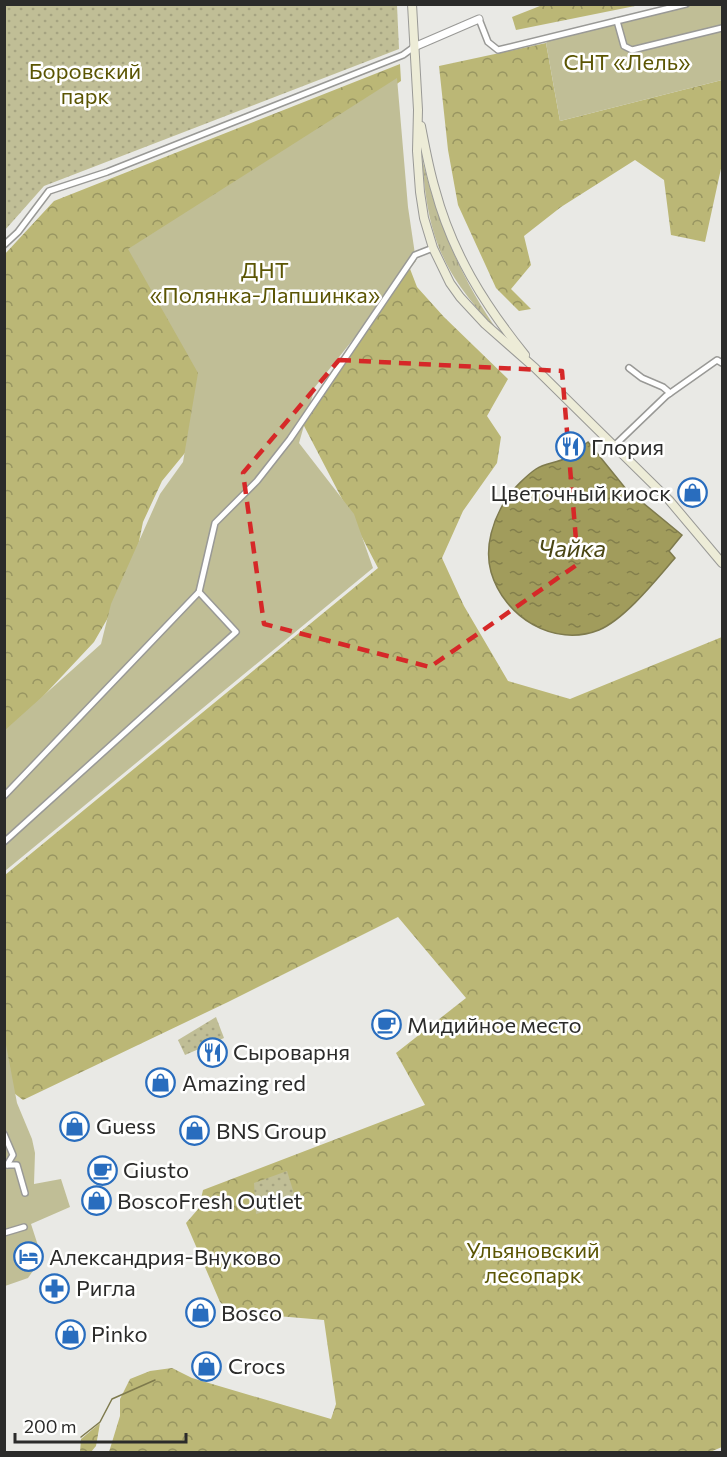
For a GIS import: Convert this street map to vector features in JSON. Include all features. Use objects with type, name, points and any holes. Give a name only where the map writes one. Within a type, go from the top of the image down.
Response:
[{"type":"main road","points":[[412,4],[420,192],[424,219],[440,266],[460,297],[509,348],[535,368],[615,445],[669,500],[723,563]]},
{"type":"main road","points":[[418,110],[435,190],[460,256],[495,318],[535,368]]},
{"type":"street","points":[[4,245],[18,232],[49,191],[107,172],[403,55],[414,47],[479,19],[488,42],[498,50],[686,4]]},
{"type":"street","points":[[617,21],[624,46],[632,50],[723,28]]},
{"type":"street","points":[[4,796],[199,592],[214,523],[257,482],[290,438],[415,255],[433,248]]},
{"type":"street","points":[[615,445],[670,393],[717,360],[723,363]]},
{"type":"street","points":[[629,368],[670,393]]},
{"type":"street","points":[[4,842],[236,632],[199,592]]},
{"type":"street","points":[[4,1134],[13,1155],[6,1165]]},
{"type":"street","points":[[6,1165],[17,1165],[25,1193]]},
{"type":"street","points":[[4,1233],[24,1227]]},
{"type":"highlighted area","points":[[339,360],[562,371],[578,564],[430,667],[264,624],[243,473]]},
{"type":"green space","name":"Боровский парк","points":[[5,4],[397,5],[399,49],[44,186],[5,230]]},
{"type":"green space","points":[[545,4],[640,5],[516,30],[512,17]]},
{"type":"green space","name":"СНТ «Лель»","points":[[691,5],[722,5],[722,80],[560,121],[546,43],[549,40]]},
{"type":"green space","points":[[546,43],[560,121],[722,80],[722,164],[705,242],[671,235],[664,180],[635,160],[561,207],[524,236],[531,265],[511,289],[531,309],[519,311],[496,288],[458,205],[448,150],[439,66]]},
{"type":"green space","name":"Ульяновский лесопарк","points":[[400,64],[401,81],[312,143],[407,261],[417,287],[444,317],[508,379],[487,416],[501,437],[497,463],[463,511],[442,558],[464,606],[508,681],[570,699],[722,637],[722,1447],[710,1452],[109,1452],[120,1416],[120,1399],[130,1379],[150,1371],[172,1368],[192,1378],[331,1419],[336,1404],[324,1320],[231,1312],[220,1302],[186,1223],[199,1208],[203,1190],[425,1105],[396,1053],[466,998],[398,917],[228,1002],[23,1100],[10,1090],[4,1045],[5,875],[378,568],[303,424],[377,307],[228,384],[189,448],[162,481],[143,522],[132,576],[94,642],[5,737],[4,255],[54,201]]},
{"type":"green space","name":"ДНТ «Полянка-Лапшинка»","points":[[397,78],[408,207],[416,261],[315,387],[299,443],[354,514],[373,568],[5,871],[4,731],[101,644],[111,604],[160,494],[183,462],[198,373],[128,249]]},
{"type":"green space","points":[[422,158],[435,205],[452,250],[486,314],[500,334],[465,292],[442,254],[429,212]]},
{"type":"green space","points":[[216,1017],[224,1038],[185,1055],[178,1040]]},
{"type":"green space","points":[[4,1034],[17,1103],[32,1139],[35,1153],[34,1184],[61,1179],[70,1207],[31,1224],[42,1258],[28,1278],[5,1286]]},
{"type":"green space","points":[[287,1171],[297,1203],[256,1214],[254,1183]]},
{"type":"green space","points":[[100,1423],[96,1446],[91,1452],[80,1452],[81,1439]]},
{"type":"water","name":"Чайка","points":[[588,442],[626,489],[682,535],[669,551],[675,558],[640,598],[619,617],[599,630],[582,635],[565,635],[533,625],[507,603],[491,572],[489,543],[502,506],[520,482],[536,469],[566,458]]},
{"type":"waterway","points":[[81,1437],[100,1422],[112,1399],[155,1380]]},
{"type":"place","name":"Глория","points":[[570,447]]},
{"type":"place","name":"Цветочный киоск","points":[[692,493]]},
{"type":"place","name":"Мидийное место","points":[[386,1025]]},
{"type":"place","name":"Сыроварня","points":[[212,1052]]},
{"type":"place","name":"Amazing red","points":[[161,1083]]},
{"type":"place","name":"Guess","points":[[75,1126]]},
{"type":"place","name":"BNS Group","points":[[195,1131]]},
{"type":"place","name":"Giusto","points":[[102,1170]]},
{"type":"place","name":"BoscoFresh Outlet","points":[[96,1201]]},
{"type":"place","name":"Александрия-Внуково","points":[[28,1257]]},
{"type":"place","name":"Ригла","points":[[55,1288]]},
{"type":"place","name":"Bosco","points":[[200,1313]]},
{"type":"place","name":"Pinko","points":[[70,1334]]},
{"type":"place","name":"Crocs","points":[[207,1366]]}]
